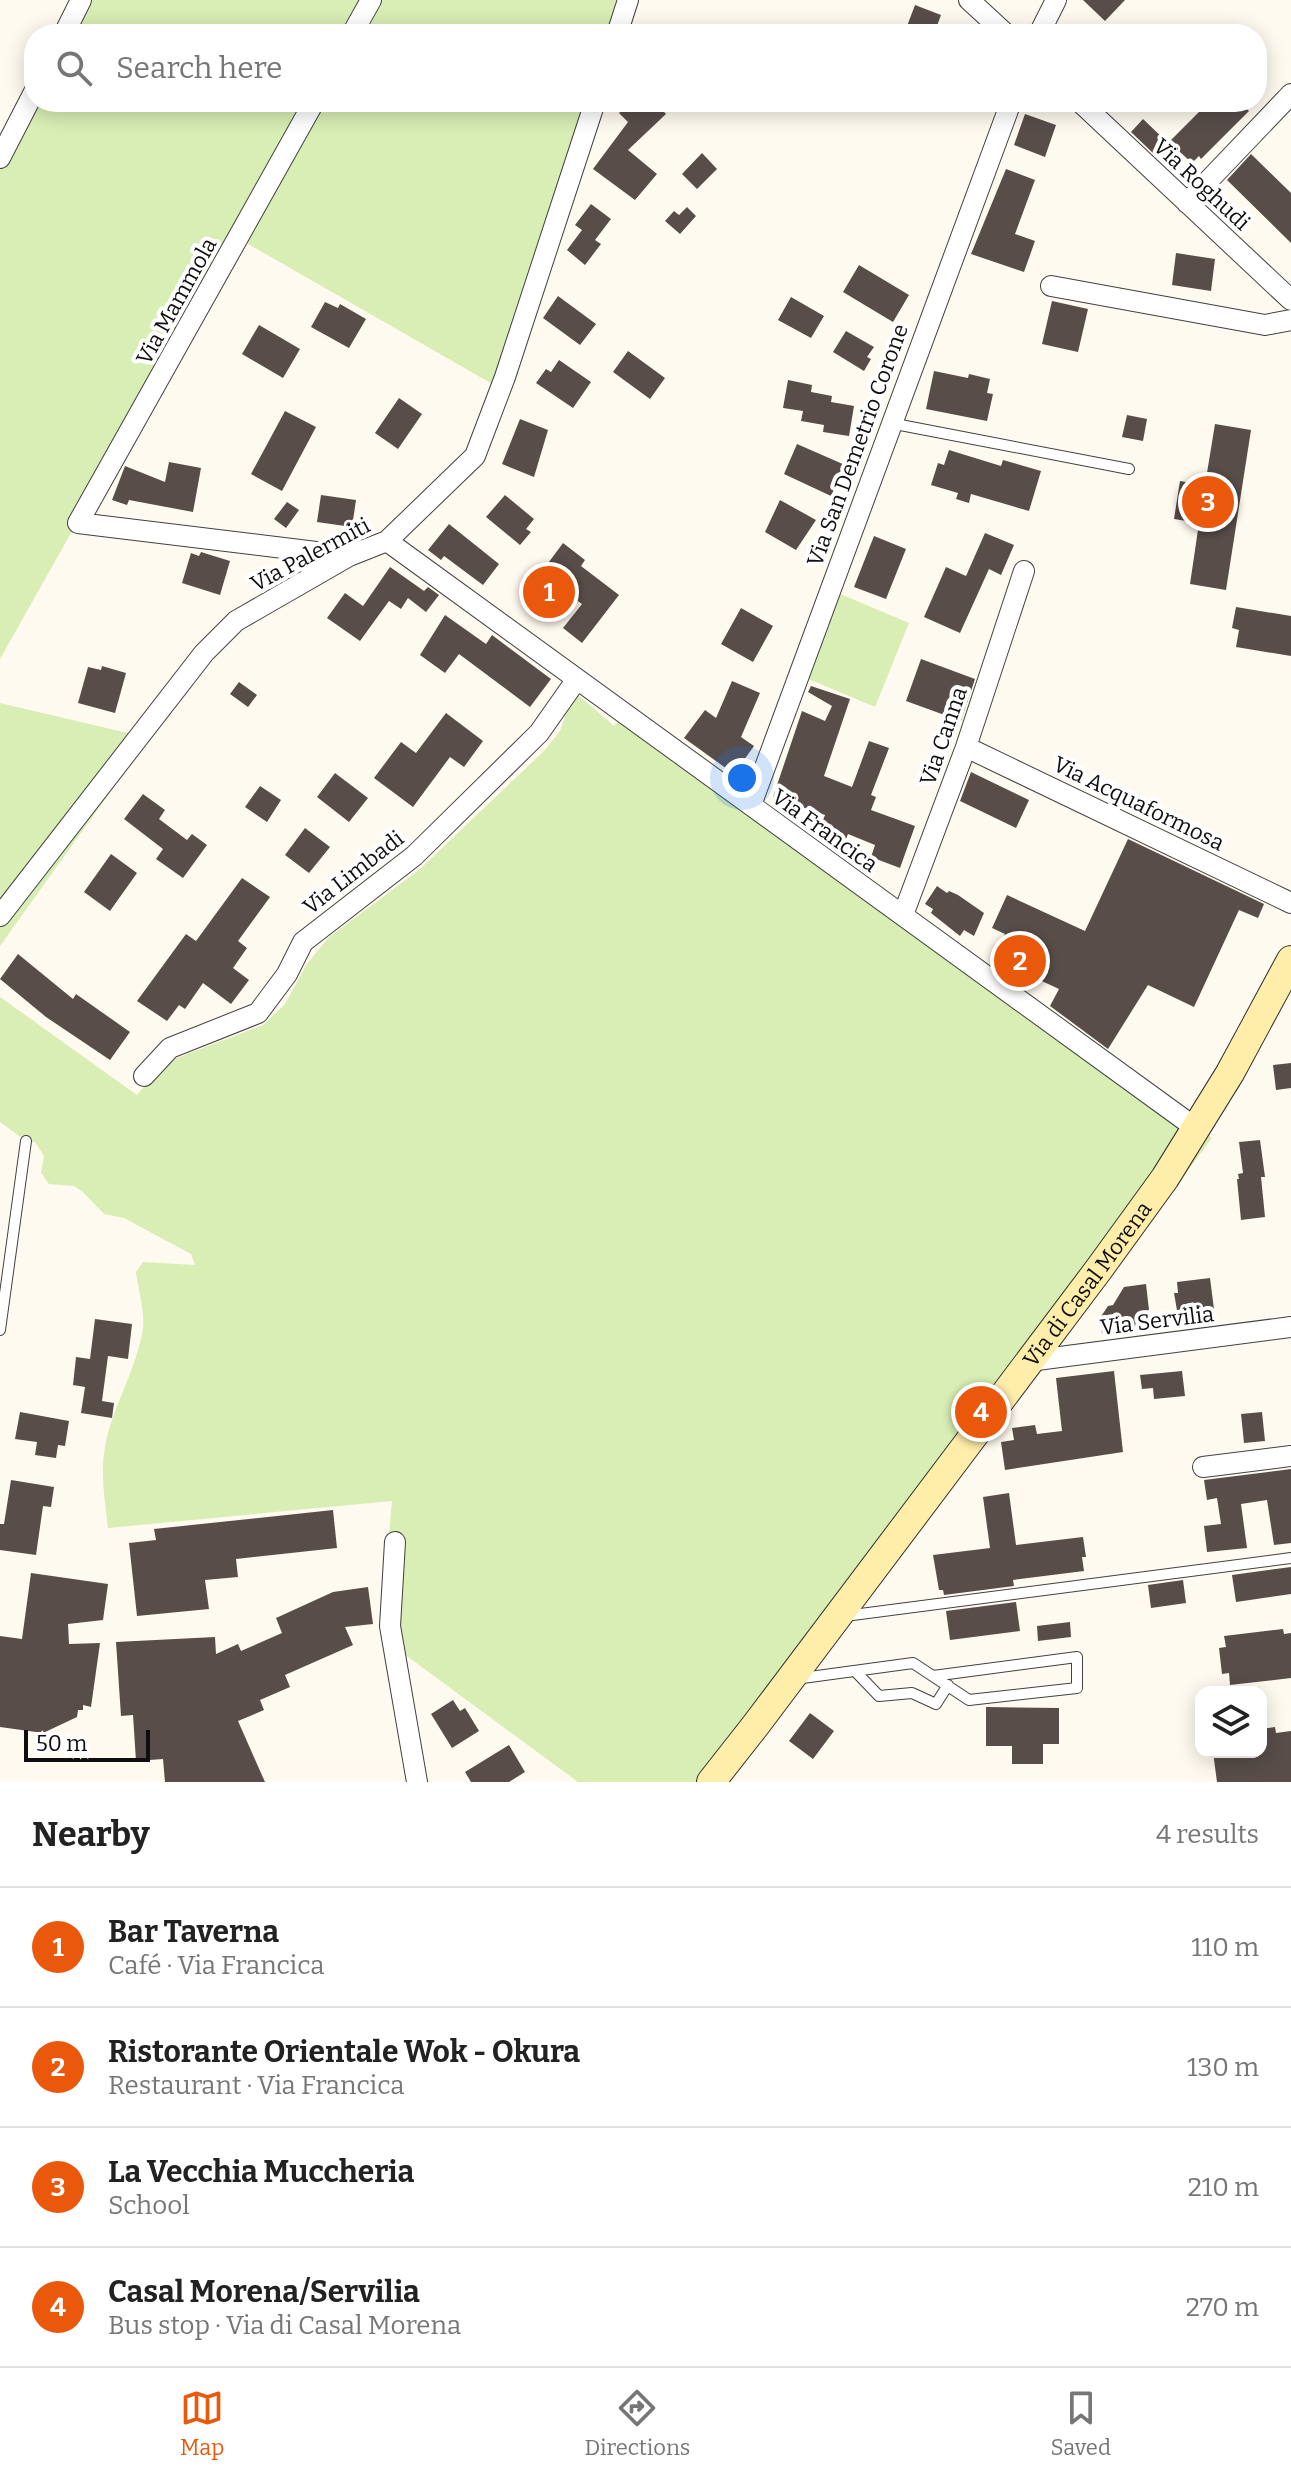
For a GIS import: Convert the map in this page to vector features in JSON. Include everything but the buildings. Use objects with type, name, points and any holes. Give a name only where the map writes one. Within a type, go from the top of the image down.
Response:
[{"type":"main road","name":"Via di Casal Morena","points":[[711,1782],[1099,1269],[1197,1129],[1291,960]]},
{"type":"street","points":[[69,24],[81,0]]},
{"type":"street","points":[[358,24],[371,0]]},
{"type":"street","points":[[620,24],[628,0]]},
{"type":"street","points":[[969,0],[995,24]]},
{"type":"street","points":[[1044,24],[1056,0]]},
{"type":"street","points":[[1187,203],[1291,94]]},
{"type":"street","points":[[0,158],[24,111]]},
{"type":"street","name":"Via Mammola","points":[[308,112],[78,523],[349,556]]},
{"type":"street","name":"Via Palermiti","points":[[0,916],[204,653],[236,621],[349,556],[387,541],[475,456],[505,377],[592,112]]},
{"type":"street","name":"Via San Demetrio Corone","points":[[751,805],[1007,112]]},
{"type":"street","name":"Via Roghudi","points":[[1091,112],[1291,300]]},
{"type":"street","points":[[1051,286],[1265,325],[1291,320]]},
{"type":"street","name":"Via Francica","points":[[387,541],[1197,1129]]},
{"type":"street","name":"Via Canna","points":[[903,915],[966,747],[1024,571]]},
{"type":"street","name":"Via Limbadi","points":[[144,1076],[170,1048],[258,1013],[287,974],[303,942],[414,856],[539,733],[577,679]]},
{"type":"street","name":"Via Acquaformosa","points":[[966,747],[1291,903]]},
{"type":"street","name":"Via Servilia","points":[[1029,1361],[1291,1327]]},
{"type":"street","points":[[1203,1467],[1291,1456]]},
{"type":"street","points":[[395,1542],[390,1626],[417,1782]]},
{"type":"lane","points":[[890,423],[1129,469]]},
{"type":"lane","points":[[0,1330],[26,1141]]},
{"type":"lane","points":[[836,1617],[1291,1558]]},
{"type":"lane","points":[[790,1680],[913,1663],[969,1700],[1077,1688],[1077,1657],[933,1676]]},
{"type":"lane","points":[[855,1671],[879,1696],[912,1693],[936,1704],[948,1685]]},
{"type":"green space","points":[[81,0],[371,0],[358,24],[69,24]]},
{"type":"green space","points":[[380,0],[639,0],[631,24],[366,24]]},
{"type":"green space","points":[[28,112],[308,112],[0,659],[0,158]]},
{"type":"green space","points":[[316,112],[602,112],[508,393],[243,241]]},
{"type":"green space","points":[[838,593],[909,623],[875,707],[804,677]]},
{"type":"green space","points":[[576,693],[614,726],[625,714],[1212,1138],[984,1445],[722,1782],[578,1782],[396,1648],[385,1578],[392,1501],[108,1528],[103,1477],[105,1447],[136,1358],[143,1328],[136,1272],[143,1262],[195,1265],[191,1254],[124,1218],[104,1214],[74,1186],[49,1184],[41,1173],[44,1156],[35,1142],[26,1141],[0,1122],[0,997],[137,1095],[164,1063],[263,1025],[285,1004],[306,965],[328,938],[420,869],[544,751],[560,731],[570,701]]},
{"type":"green space","points":[[0,703],[149,738],[0,946]]},
{"type":"place","name":"La Vecchia Muccheria","points":[[1208,502]]},
{"type":"place","name":"Bar Taverna","points":[[549,592]]},
{"type":"place","name":"Ristorante Orientale Wok - Okura","points":[[1020,961]]},
{"type":"place","name":"Casal Morena/Servilia","points":[[981,1412]]}]
